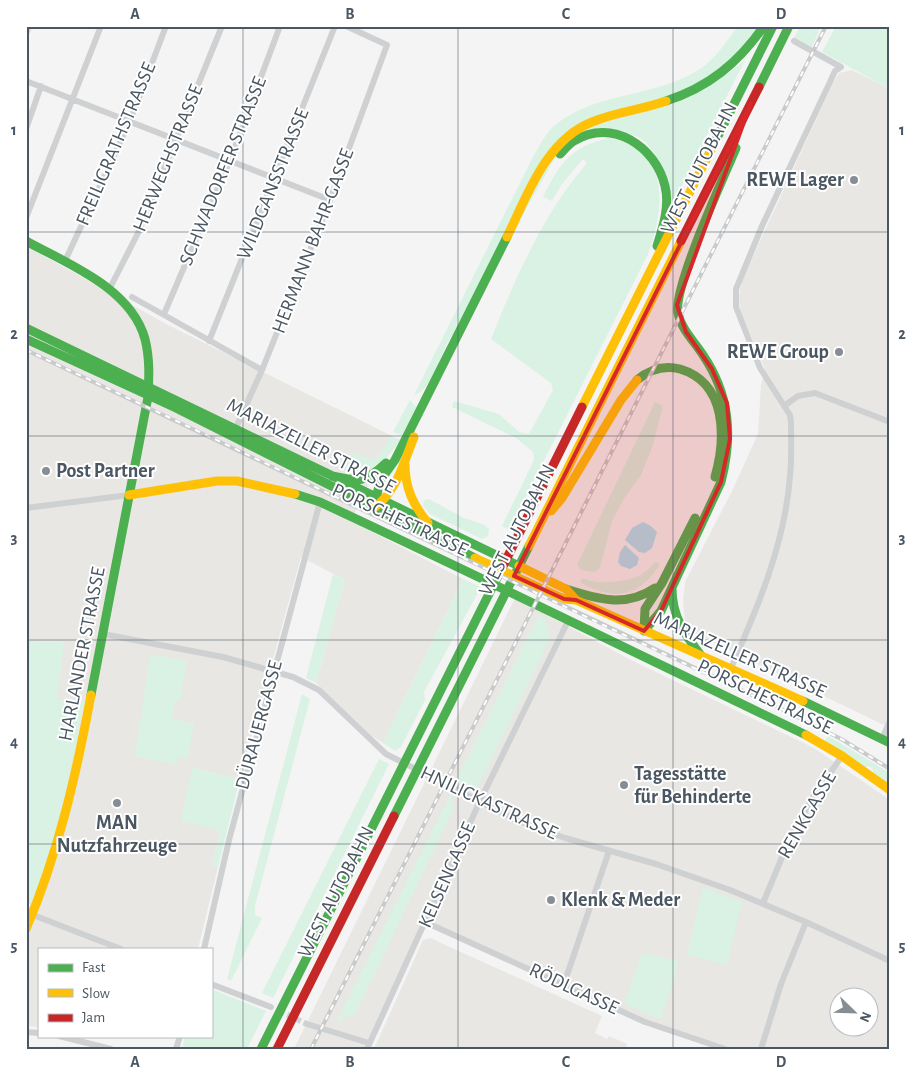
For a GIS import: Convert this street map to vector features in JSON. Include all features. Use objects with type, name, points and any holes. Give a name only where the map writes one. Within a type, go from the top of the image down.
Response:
[{"type":"main road","points":[[374,508],[379,500],[393,488],[402,453],[543,167],[557,147],[575,130],[591,122],[675,100],[700,89],[726,71],[748,49],[764,26]]},
{"type":"main road","name":"WEST AUTOBAHN","points":[[261,1049],[773,26]]},
{"type":"main road","name":"WEST AUTOBAHN","points":[[277,1049],[789,26]]},
{"type":"main road","points":[[644,631],[661,611],[721,482],[727,463],[730,440],[727,403],[720,385],[681,322],[677,305],[678,296],[738,142],[751,103]]},
{"type":"main road","points":[[379,500],[380,481],[402,453],[544,176],[562,151],[585,136],[599,132],[623,135],[650,152],[659,167],[665,185],[666,213],[644,284]]},
{"type":"main road","name":"HARLANDER STRASSE","points":[[26,241],[65,261],[110,288],[130,310],[143,335],[148,354],[150,380],[70,803],[56,853],[26,928]]},
{"type":"main road","name":"MARIAZELLER STRASSE","points":[[26,328],[134,378],[161,396],[234,432],[332,476],[566,589],[576,600]]},
{"type":"main road","name":"MARIAZELLER STRASSE","points":[[26,339],[132,388],[161,396]]},
{"type":"main road","points":[[538,528],[562,498],[634,383],[642,376],[659,368],[681,368],[700,378],[715,397],[721,423],[718,470],[710,490],[668,570],[645,609],[644,631]]},
{"type":"main road","name":"MARIAZELLER STRASSE","points":[[234,432],[374,508],[564,599],[576,600],[700,654],[886,741]]},
{"type":"main road","points":[[332,476],[357,482],[368,480],[402,453]]},
{"type":"main road","points":[[402,453],[407,491],[428,523]]},
{"type":"main road","name":"PORSCHESTRASSE","points":[[129,495],[217,481],[237,481],[284,490],[320,502],[497,584],[568,621],[808,736],[842,756],[890,790]]},
{"type":"main road","points":[[566,589],[604,600],[622,602],[633,600],[654,588],[668,570]]},
{"type":"main road","points":[[672,585],[671,600],[675,618],[684,634],[700,654]]},
{"type":"street","points":[[26,34],[29,26]]},
{"type":"street","points":[[26,218],[101,26]]},
{"type":"street","name":"FREILIGRATHSTRASSE","points":[[65,261],[130,121],[166,26]]},
{"type":"street","name":"HERWEGHSTRASSE","points":[[110,288],[138,233],[222,26]]},
{"type":"street","name":"SCHWADORFER STRASSE","points":[[164,314],[230,160],[280,26]]},
{"type":"street","name":"WILDGANSSTRASSE","points":[[209,341],[276,178],[335,26]]},
{"type":"street","name":"HERMANN BAHR-GASSE","points":[[234,432],[262,370],[330,200],[387,44],[346,26]]},
{"type":"street","points":[[730,668],[762,594],[782,525],[790,475],[791,440],[791,418],[760,368],[736,307],[736,289],[754,244],[835,71],[841,67],[794,41]]},
{"type":"street","points":[[26,81],[330,200]]},
{"type":"street","points":[[26,129],[41,86]]},
{"type":"street","points":[[132,297],[262,370]]},
{"type":"street","points":[[784,406],[798,396],[815,393],[890,422]]},
{"type":"street","name":"PORSCHESTRASSE","points":[[26,508],[129,495]]},
{"type":"street","name":"DÜRAUERGASSE","points":[[204,948],[229,840],[273,670],[320,502]]},
{"type":"street","name":"KELSENGASSE","points":[[368,1046],[480,800],[568,621]]},
{"type":"street","name":"HNILICKASTRASSE","points":[[102,634],[223,656],[293,677],[319,690],[386,754],[525,824],[696,877],[806,922],[890,961]]},
{"type":"street","points":[[886,741],[890,720]]},
{"type":"street","name":"RENKGASSE","points":[[763,904],[790,838],[815,794],[842,756]]},
{"type":"street","points":[[564,984],[609,851]]},
{"type":"street","points":[[33,914],[118,948]]},
{"type":"street","name":"RÖDLGASSE","points":[[425,922],[645,1022],[725,1049]]},
{"type":"street","points":[[761,1049],[781,984],[806,922]]},
{"type":"street","points":[[212,984],[271,1007]]},
{"type":"street","points":[[307,1024],[368,1046]]},
{"type":"street","points":[[67,1038],[111,1049]]},
{"type":"highlighted area","points":[[751,103],[677,305],[686,332],[712,369],[727,403],[730,439],[721,482],[661,611],[644,631],[576,600],[564,599],[514,576]]},
{"type":"shaded area","points":[[852,70],[890,89],[890,728],[696,634],[685,621],[683,602],[685,582],[732,491],[758,434],[761,385],[765,369],[740,310],[739,297],[742,280],[833,83],[839,73]]},
{"type":"shaded area","points":[[26,246],[168,325],[392,436],[351,521],[463,579],[383,743],[372,736],[316,683],[345,580],[301,557],[240,779],[192,768],[221,831],[212,865],[218,867],[198,948],[38,948],[38,1027],[26,1026],[26,915],[51,858],[84,703],[57,700],[63,641],[26,642]]},
{"type":"shaded area","points":[[515,598],[631,660],[814,748],[890,800],[890,1049],[731,1049],[646,1021],[426,920],[364,1049],[294,1049]]},
{"type":"shaded area","points":[[430,938],[602,1016],[595,1033],[607,1039],[609,1036],[627,1044],[625,1049],[374,1049],[423,940]]},
{"type":"green space","points":[[738,26],[760,28],[739,54],[698,87],[570,131],[459,329],[449,340],[431,380],[426,387],[414,395],[533,157],[551,129],[570,115],[588,106],[664,85],[700,69],[716,55]]},
{"type":"green space","points":[[800,26],[821,26],[812,47],[794,38]]},
{"type":"green space","points":[[836,26],[890,26],[890,89],[822,52]]},
{"type":"green space","points":[[745,60],[671,207],[656,157],[644,141],[630,134],[577,133],[601,123],[685,99],[712,84]]},
{"type":"green space","points":[[610,138],[630,145],[644,155],[653,168],[658,183],[660,200],[654,236],[648,254],[509,530],[502,526],[534,460],[533,452],[516,438],[452,407],[454,401],[499,414],[519,432],[529,434],[553,390],[551,383],[491,339],[510,293],[544,225],[557,203],[587,163],[583,159],[562,184],[552,201],[543,197],[555,175],[576,151],[597,141]]},
{"type":"green space","points":[[410,400],[416,407],[404,436],[393,432]]},
{"type":"green space","points":[[655,402],[663,406],[653,445],[641,475],[624,499],[612,521],[600,568],[594,572],[581,570],[577,565]]},
{"type":"green space","points":[[391,436],[401,440],[377,469],[354,478],[343,472],[353,452],[370,459],[380,454]]},
{"type":"green space","points":[[429,499],[464,518],[485,525],[489,529],[488,536],[482,539],[430,514],[423,506],[424,500]]},
{"type":"green space","points":[[656,562],[660,564],[644,584],[625,593],[604,592],[580,582],[582,578],[601,582],[627,580],[639,576]]},
{"type":"green space","points":[[333,574],[345,580],[316,683],[306,678]]},
{"type":"green space","points":[[463,579],[481,587],[424,692],[425,700],[401,747],[395,751],[383,743]]},
{"type":"green space","points":[[539,615],[545,618],[550,638],[479,785],[473,790],[455,783]]},
{"type":"green space","points":[[64,641],[57,700],[84,703],[51,858],[31,904],[26,904],[26,642]]},
{"type":"green space","points":[[150,654],[187,661],[180,701],[175,700],[172,719],[194,723],[188,759],[179,757],[177,764],[135,757]]},
{"type":"green space","points":[[302,694],[310,699],[255,906],[255,915],[262,918],[231,981],[227,979]]},
{"type":"green space","points":[[828,736],[890,773],[890,785],[873,773],[873,769],[869,766],[865,767],[825,741]]},
{"type":"green space","points":[[379,759],[389,764],[273,998],[262,993]]},
{"type":"green space","points":[[192,768],[240,779],[218,867],[212,865],[221,831],[181,821]]},
{"type":"green space","points":[[451,793],[453,794],[451,802],[454,808],[355,1015],[344,1017],[342,1021],[337,1020]]},
{"type":"green space","points":[[703,887],[742,902],[727,965],[687,955]]},
{"type":"green space","points":[[642,953],[679,961],[661,1019],[624,1004]]},
{"type":"green space","points":[[212,989],[266,1011],[247,1049],[182,1049],[185,1038],[212,1038]]},
{"type":"water","points":[[643,522],[657,532],[652,548],[645,553],[639,552],[625,540],[632,528]]},
{"type":"water","points":[[625,545],[639,558],[637,565],[630,569],[621,566],[618,562],[620,552]]},
{"type":"tunnel","points":[[279,1011],[307,1024]]},
{"type":"railway","points":[[311,1049],[826,26]]},
{"type":"railway","points":[[26,350],[794,715],[843,740],[890,769]]},
{"type":"traffic: fast","points":[[666,101],[696,89],[721,72],[744,51],[764,26]]},
{"type":"traffic: fast","points":[[715,142],[773,26]]},
{"type":"traffic: fast","points":[[759,87],[789,26]]},
{"type":"traffic: fast","points":[[560,154],[574,141],[588,134],[603,132],[617,134],[642,148],[660,172],[665,186],[667,201],[657,246]]},
{"type":"traffic: fast","points":[[644,631],[661,611],[721,482],[725,465],[728,432],[724,401],[712,370],[685,330],[678,313],[683,280],[691,257],[736,148]]},
{"type":"traffic: fast","points":[[374,508],[380,481],[395,460],[507,237]]},
{"type":"traffic: fast","points":[[26,241],[78,269],[112,292],[126,305],[138,321],[148,354],[148,397],[91,695]]},
{"type":"traffic: fast","points":[[26,328],[519,566]]},
{"type":"traffic: fast","points":[[26,339],[176,408],[475,558]]},
{"type":"traffic: fast","points":[[637,380],[657,369],[674,368],[695,376],[707,386],[715,399],[721,429],[721,446],[715,477]]},
{"type":"traffic: fast","points":[[332,476],[355,480],[361,479],[372,474],[386,463]]},
{"type":"traffic: fast","points":[[295,494],[320,502],[806,735]]},
{"type":"traffic: fast","points":[[644,631],[645,609],[662,583],[695,518]]},
{"type":"traffic: fast","points":[[394,816],[529,546]]},
{"type":"traffic: fast","points":[[261,1049],[503,566]]},
{"type":"traffic: fast","points":[[566,589],[589,596],[622,600],[633,598],[655,588]]},
{"type":"traffic: fast","points":[[672,589],[674,607],[680,624],[700,654]]},
{"type":"traffic: fast","points":[[803,701],[890,743]]},
{"type":"traffic: slow","points":[[507,237],[531,187],[550,155],[576,130],[610,116],[666,101]]},
{"type":"traffic: slow","points":[[582,407],[715,142]]},
{"type":"traffic: slow","points":[[529,546],[681,241]]},
{"type":"traffic: slow","points":[[551,511],[562,498],[621,400],[637,380]]},
{"type":"traffic: slow","points":[[374,508],[394,485],[414,437]]},
{"type":"traffic: slow","points":[[405,464],[406,481],[411,496],[418,510],[428,523]]},
{"type":"traffic: slow","points":[[129,495],[217,481],[237,481],[295,494]]},
{"type":"traffic: slow","points":[[475,558],[564,599],[576,600]]},
{"type":"traffic: slow","points":[[519,566],[566,589],[576,600],[803,701]]},
{"type":"traffic: slow","points":[[26,929],[57,843],[79,755],[91,695]]},
{"type":"traffic: slow","points":[[806,735],[842,756],[890,790]]},
{"type":"traffic: jam","points":[[681,241],[759,87]]},
{"type":"traffic: jam","points":[[503,566],[582,407]]},
{"type":"traffic: jam","points":[[277,1049],[394,816]]},
{"type":"place","name":"REWE Lager","points":[[854,180]]},
{"type":"place","name":"REWE Group","points":[[839,352]]},
{"type":"place","name":"Post Partner","points":[[46,471]]},
{"type":"place","name":"Tagesstätte für Behinderte","points":[[624,785]]},
{"type":"place","name":"MAN Nutzfahrzeuge","points":[[117,803]]},
{"type":"place","name":"Klenk & Meder","points":[[551,900]]}]
